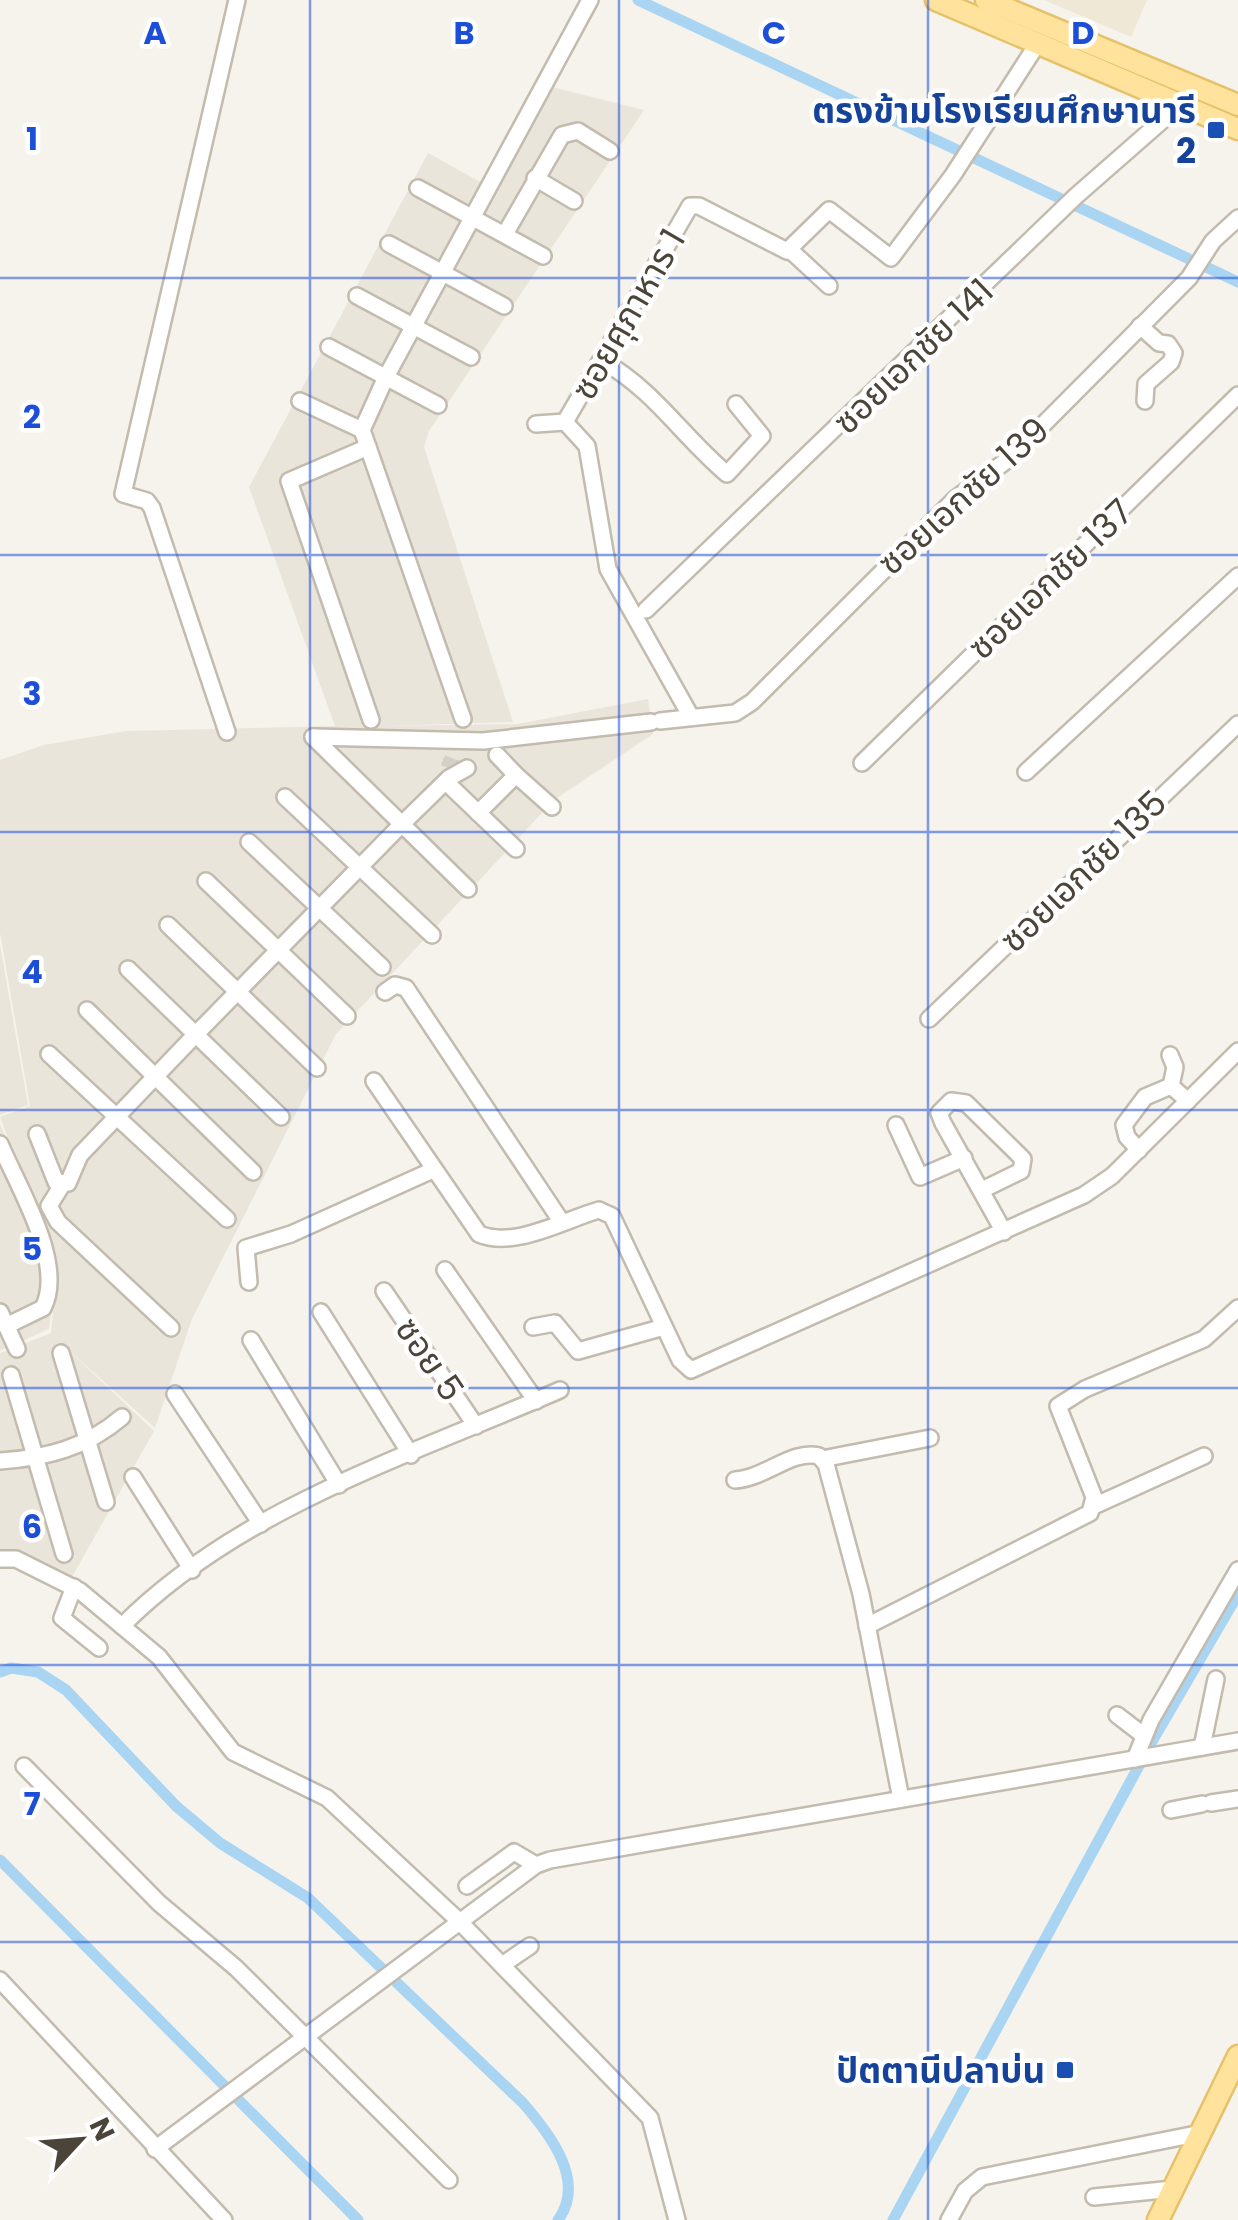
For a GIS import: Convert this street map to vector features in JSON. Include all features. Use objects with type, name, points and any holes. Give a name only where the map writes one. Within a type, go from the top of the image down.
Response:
[{"type":"main road","points":[[936,0],[1238,129]]},
{"type":"main road","points":[[986,0],[1238,105]]},
{"type":"main road","points":[[1158,2220],[1238,2056]]},
{"type":"street","points":[[227,732],[152,508],[146,501],[124,494],[237,0]]},
{"type":"street","points":[[463,719],[362,430],[386,377],[590,0]]},
{"type":"street","points":[[829,286],[790,250],[829,210],[891,258],[953,175],[1038,44]]},
{"type":"street","name":"ซอยเอกชัย 141","points":[[646,610],[1076,196],[1180,104]]},
{"type":"street","points":[[504,234],[535,178],[570,130],[610,151]]},
{"type":"street","points":[[535,178],[574,201]]},
{"type":"street","points":[[418,188],[543,256]]},
{"type":"street","name":"ซอยศุภาหาร 1","points":[[690,716],[608,570],[587,446],[564,422],[690,206],[699,206],[782,251],[790,250]]},
{"type":"street","name":"ซอยเอกชัย 139","points":[[402,824],[313,737],[484,741],[734,712],[752,702],[955,498],[1010,458],[1189,278],[1213,241],[1238,218]]},
{"type":"street","points":[[389,244],[504,306]]},
{"type":"street","points":[[358,296],[472,356]]},
{"type":"street","points":[[1140,326],[1159,343],[1168,344],[1174,353],[1171,362],[1146,384],[1146,401]]},
{"type":"street","points":[[330,347],[438,406]]},
{"type":"street","points":[[602,361],[637,382],[726,474],[762,436],[736,404]]},
{"type":"street","name":"ซอยเอกชัย 137","points":[[862,763],[1238,395]]},
{"type":"street","points":[[300,401],[362,430]]},
{"type":"street","points":[[536,424],[564,422]]},
{"type":"street","points":[[368,447],[288,482],[371,720]]},
{"type":"street","points":[[1026,772],[1238,576]]},
{"type":"street","name":"ซอยเอกชัย 135","points":[[929,1019],[1238,724]]},
{"type":"street","points":[[170,1328],[58,1222],[49,1206],[62,1185],[73,1177],[80,1155],[449,772],[459,741]]},
{"type":"street","points":[[449,772],[470,764],[484,741]]},
{"type":"street","points":[[497,756],[552,808]]},
{"type":"street","points":[[449,772],[478,813],[516,849]]},
{"type":"street","points":[[478,813],[516,775]]},
{"type":"street","points":[[285,797],[432,935]]},
{"type":"street","points":[[402,824],[468,889]]},
{"type":"street","points":[[249,842],[382,967]]},
{"type":"street","points":[[206,881],[348,1016]]},
{"type":"street","points":[[168,925],[317,1068]]},
{"type":"street","points":[[128,970],[198,1032],[281,1117]]},
{"type":"street","points":[[385,992],[395,985],[406,988],[561,1221]]},
{"type":"street","points":[[87,1010],[252,1172]]},
{"type":"street","points":[[374,1081],[479,1234],[493,1240],[599,1210],[612,1216],[685,1368],[698,1369],[1100,1185],[1238,1051]]},
{"type":"street","points":[[49,1054],[227,1219]]},
{"type":"street","points":[[1170,1055],[1175,1067],[1171,1086]]},
{"type":"street","points":[[1171,1086],[1188,1101]]},
{"type":"street","points":[[1139,1150],[1124,1133],[1124,1125],[1145,1097],[1171,1086]]},
{"type":"street","points":[[982,1190],[1025,1165],[1018,1152],[960,1099],[942,1106],[939,1113],[1004,1232]]},
{"type":"street","points":[[896,1125],[920,1176]]},
{"type":"street","points":[[37,1134],[52,1173],[62,1185]]},
{"type":"street","points":[[0,1144],[48,1259],[52,1282],[44,1308],[3,1319],[16,1349]]},
{"type":"street","points":[[903,1183],[964,1158]]},
{"type":"street","points":[[249,1282],[244,1253],[252,1244],[291,1234],[433,1170]]},
{"type":"street","points":[[445,1270],[536,1400]]},
{"type":"street","name":"ซอย 5","points":[[384,1291],[476,1426]]},
{"type":"street","points":[[1094,1506],[1058,1406],[1086,1389],[1204,1339],[1238,1308]]},
{"type":"street","points":[[320,1312],[411,1455]]},
{"type":"street","points":[[533,1327],[555,1323],[572,1349],[578,1350],[664,1327]]},
{"type":"street","points":[[251,1340],[339,1485]]},
{"type":"street","points":[[61,1353],[106,1502]]},
{"type":"street","points":[[11,1374],[64,1554]]},
{"type":"street","points":[[122,1626],[192,1570],[261,1524],[339,1485],[560,1390]]},
{"type":"street","points":[[175,1394],[261,1524]]},
{"type":"street","points":[[0,1461],[35,1458],[88,1442],[122,1417]]},
{"type":"street","points":[[735,1480],[763,1476],[800,1454],[822,1459],[930,1438]]},
{"type":"street","points":[[867,1626],[1090,1513],[1094,1506],[1204,1456]]},
{"type":"street","points":[[822,1459],[848,1538],[901,1799]]},
{"type":"street","points":[[133,1477],[192,1570]]},
{"type":"street","points":[[0,1559],[16,1559],[74,1587],[160,1658],[233,1752],[327,1798],[459,1920],[650,2118],[677,2220]]},
{"type":"street","points":[[1137,1759],[1143,1736],[1238,1570]]},
{"type":"street","points":[[74,1587],[62,1618],[99,1648]]},
{"type":"street","points":[[1202,1747],[1216,1679]]},
{"type":"street","points":[[1116,1715],[1143,1736]]},
{"type":"street","points":[[155,2149],[395,1966],[536,1865],[1238,1741]]},
{"type":"street","points":[[24,1766],[159,1903],[236,1968],[449,2180]]},
{"type":"street","points":[[1163,1811],[1238,1799]]},
{"type":"street","points":[[467,1886],[514,1852],[536,1865]]},
{"type":"street","points":[[502,1965],[530,1946]]},
{"type":"street","points":[[0,1980],[224,2220]]},
{"type":"street","points":[[950,2220],[965,2190],[982,2176],[1200,2133]]},
{"type":"street","points":[[1094,2197],[1173,2189]]},
{"type":"shaded area","points":[[1044,0],[1147,0],[1131,37]]},
{"type":"shaded area","points":[[540,84],[644,110],[429,431],[424,447],[513,722],[386,726],[518,724],[648,699],[653,734],[554,800],[336,1034],[192,1319],[155,1428],[61,1343],[154,1431],[72,1577],[0,1555],[0,1353],[51,1333],[57,1273],[49,1329],[0,1351],[0,1125],[12,1149],[0,1117],[30,1106],[0,933],[0,760],[44,745],[126,731],[335,726],[249,487],[428,153],[484,184]]},
{"type":"shaded area","points":[[0,945],[28,1105],[0,1115]]},
{"type":"waterway","points":[[638,0],[1238,282]]},
{"type":"waterway","points":[[893,2220],[1154,1738],[1238,1594]]},
{"type":"waterway","points":[[0,1672],[11,1668],[38,1672],[66,1690],[176,1806],[220,1843],[308,1898],[523,2103],[544,2128],[567,2174],[566,2205],[558,2220]]},
{"type":"waterway","points":[[0,1860],[358,2220]]},
{"type":"tunnel","points":[[448,768],[452,758]]},
{"type":"place","name":"ตรงข้ามโรงเรียนศึกษานารี 2","points":[[1216,130]]},
{"type":"place","name":"ปัตตานีปลาบ่น","points":[[1065,2070]]}]
